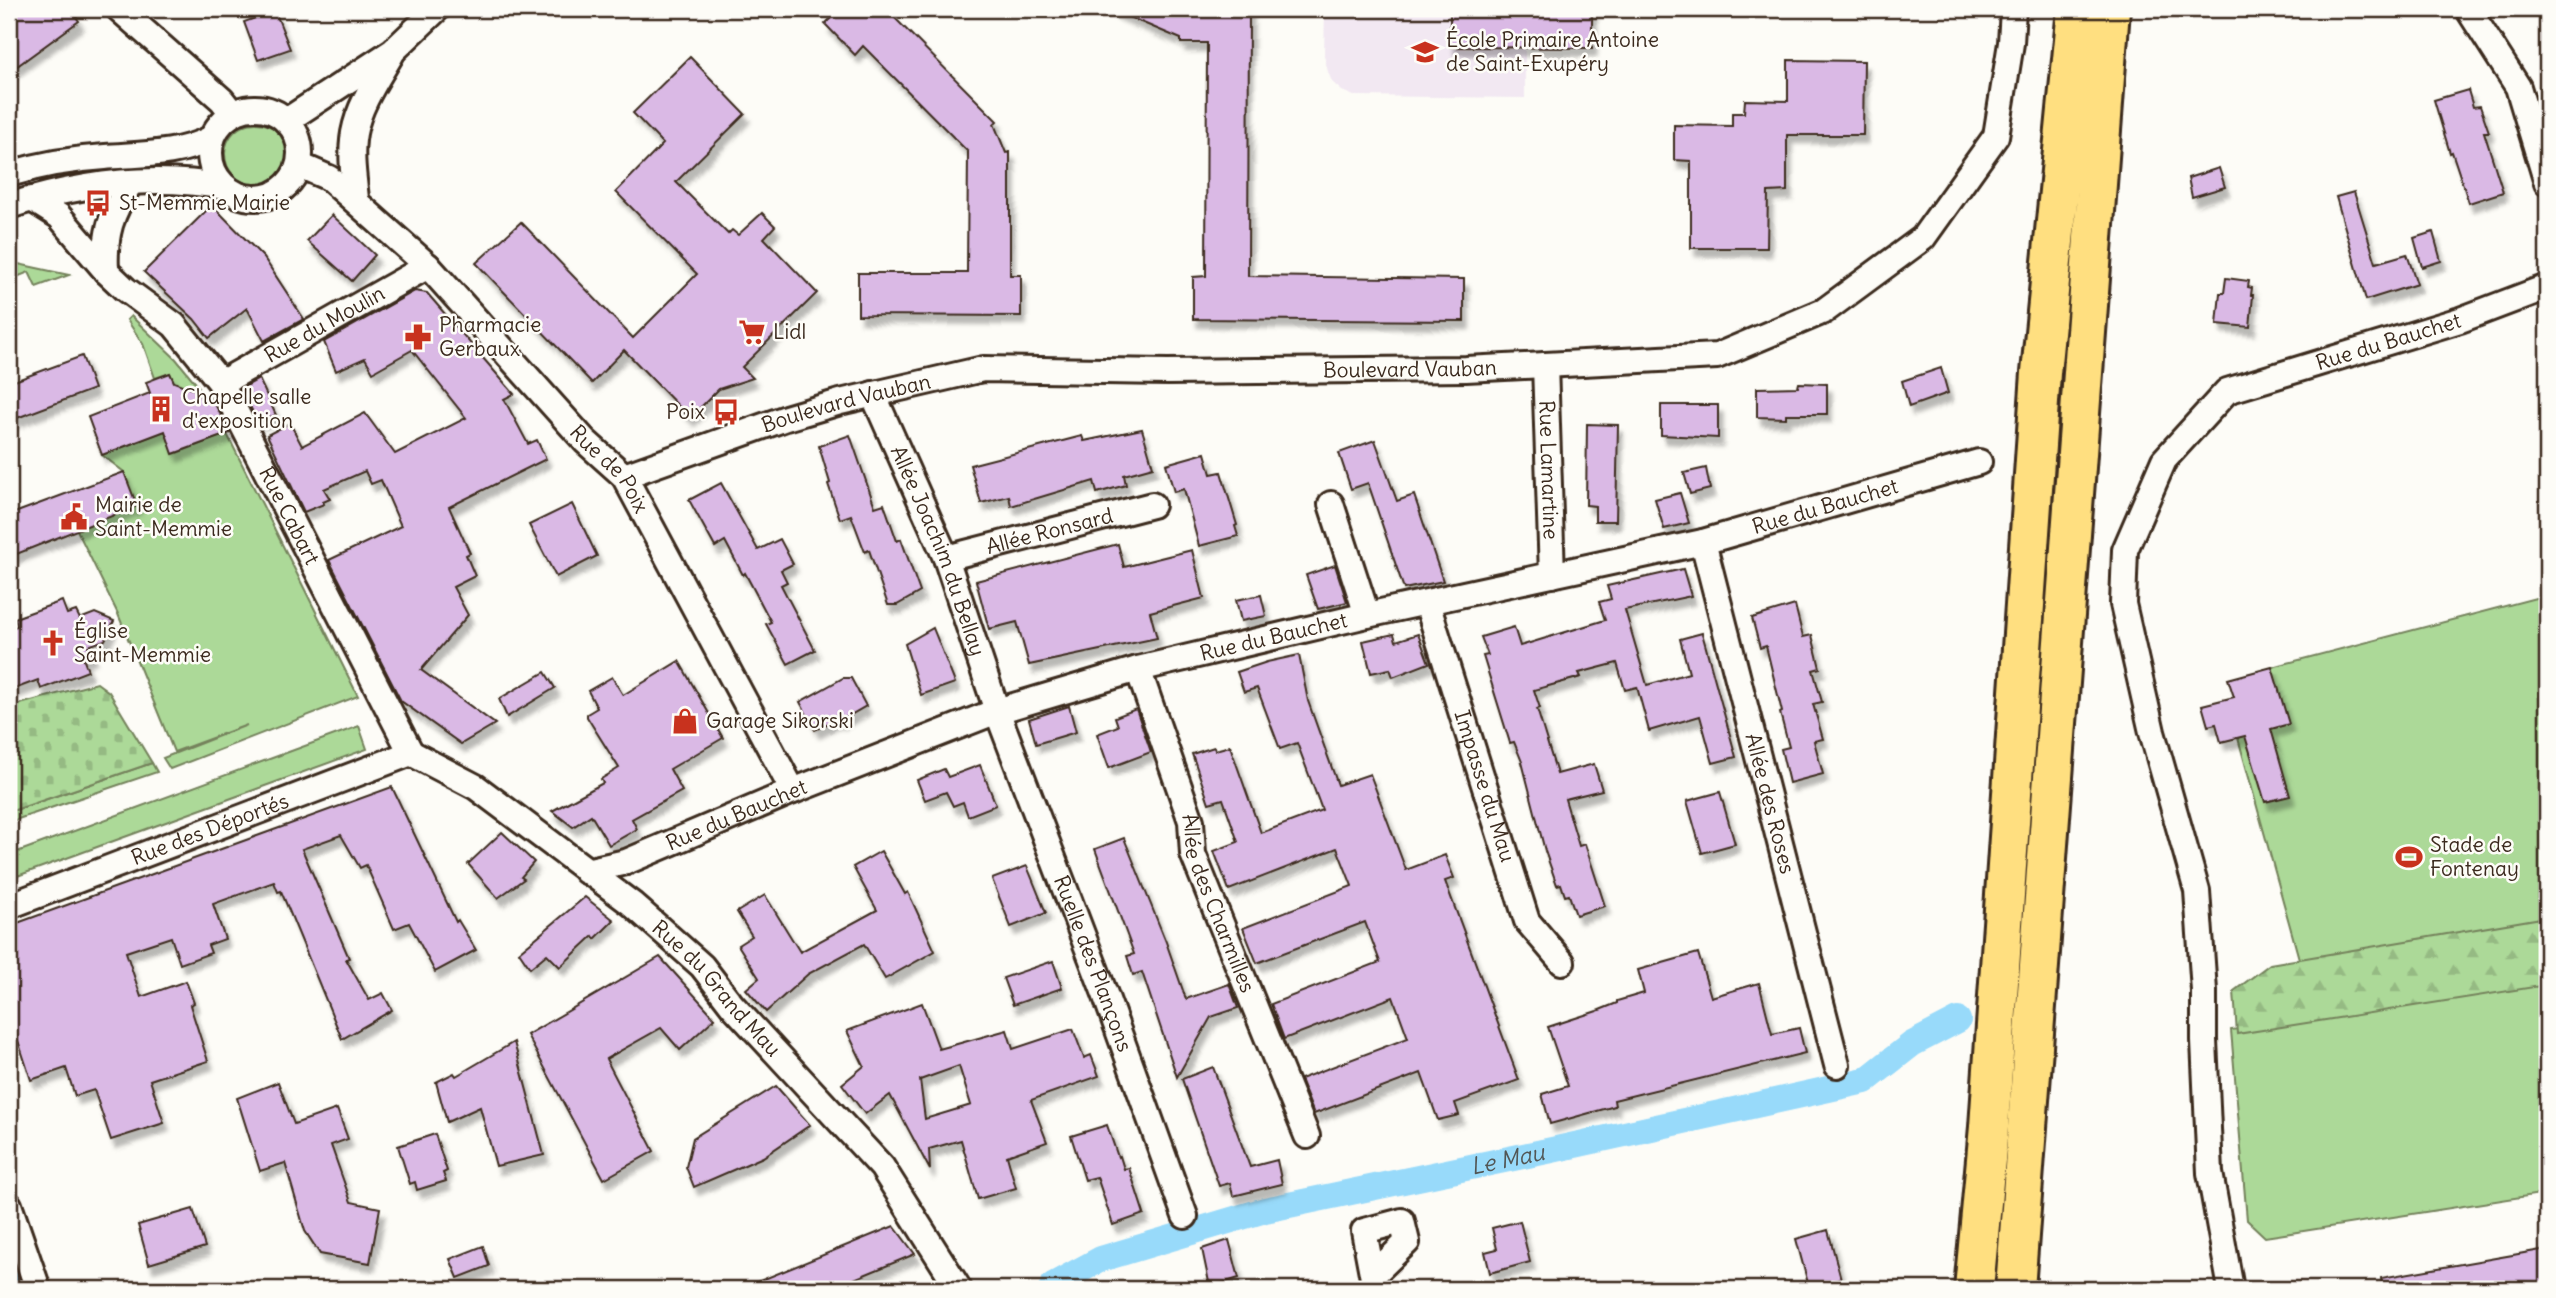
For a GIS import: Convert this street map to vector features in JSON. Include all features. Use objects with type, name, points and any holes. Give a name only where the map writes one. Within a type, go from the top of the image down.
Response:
[{"type":"main road","points":[[1974,1289],[1989,1127],[2041,373],[2077,9]]},
{"type":"main road","points":[[2017,1280],[2110,9]]},
{"type":"street","points":[[118,9],[227,107],[266,110],[286,121],[298,141],[299,165],[287,184],[268,197],[252,199],[237,195],[224,187],[216,177],[209,151],[212,138],[224,121],[227,107]]},
{"type":"street","points":[[286,121],[393,51],[437,9]]},
{"type":"street","name":"Boulevard Vauban","points":[[624,477],[786,418],[873,394],[983,369],[1195,372],[1466,369],[1717,356],[1824,311],[1923,238],[1996,136],[2011,44],[2013,9]]},
{"type":"street","points":[[2468,9],[2518,86],[2547,183]]},
{"type":"street","points":[[356,199],[352,153],[358,117],[393,51]]},
{"type":"street","points":[[9,174],[101,157],[175,152],[194,148],[212,138]]},
{"type":"street","name":"Rue de Poix","points":[[299,165],[330,178],[428,266],[585,442],[624,477],[793,791]]},
{"type":"street","points":[[20,202],[131,182],[174,181],[224,187]]},
{"type":"street","points":[[106,271],[107,232],[115,206],[131,182]]},
{"type":"street","name":"Rue Cabart","points":[[20,202],[66,222],[106,271],[174,326],[222,383],[411,753]]},
{"type":"street","name":"Rue du Moulin","points":[[222,383],[428,266]]},
{"type":"street","name":"Rue du Bauchet","points":[[2231,1289],[2210,1173],[2204,991],[2197,891],[2152,732],[2123,604],[2125,550],[2164,460],[2227,391],[2460,320],[2547,287]]},
{"type":"street","name":"Rue Lamartine","points":[[1545,365],[1552,575]]},
{"type":"street","name":"Allée Joachim du Bellay","points":[[873,394],[946,558],[997,711]]},
{"type":"street","name":"Rue du Bauchet","points":[[586,871],[626,862],[793,791],[997,711],[1138,669],[1367,615],[1703,542],[1979,462]]},
{"type":"street","points":[[1331,504],[1367,615]]},
{"type":"street","name":"Allée Ronsard","points":[[946,558],[1152,505]]},
{"type":"street","name":"Allée des Roses","points":[[1703,542],[1837,1065]]},
{"type":"street","name":"Impasse du Mau","points":[[1427,603],[1527,921],[1562,962]]},
{"type":"street","name":"Allée des Charmilles","points":[[1138,669],[1191,821],[1193,854],[1307,1136]]},
{"type":"street","name":"Ruelle des Plançons","points":[[997,711],[1105,994],[1185,1216]]},
{"type":"street","name":"Rue du Grand Mau","points":[[411,753],[476,787],[632,904],[702,966],[732,1005],[882,1167],[959,1289]]},
{"type":"street","name":"Rue des Déportés","points":[[9,906],[411,753]]},
{"type":"street","points":[[9,1205],[34,1278]]},
{"type":"shaded area","name":"École Primaire Antoine de Saint-Exupéry","points":[[1325,9],[1593,9],[1592,48],[1525,48],[1525,98],[1354,96],[1342,91],[1332,82],[1328,72],[1324,55]]},
{"type":"green space","points":[[256,123],[278,132],[287,154],[278,176],[256,185],[234,176],[225,154],[234,132]]},
{"type":"green space","points":[[9,262],[69,275],[36,287],[29,272],[9,280]]},
{"type":"green space","points":[[131,316],[176,359],[199,387],[177,390],[170,373],[155,378],[143,344],[127,320]]},
{"type":"green space","points":[[165,431],[174,454],[227,434],[358,696],[170,769],[163,758],[247,725],[174,752],[118,614],[76,528],[124,472],[102,455]]},
{"type":"green space","name":"Stade de Fontenay","points":[[2547,595],[2547,1193],[2265,1237],[2247,1220],[2231,1030],[2313,1018],[2238,738],[2272,667]]},
{"type":"green space","points":[[97,683],[109,692],[152,763],[9,812],[9,707]]},
{"type":"green space","points":[[359,726],[367,749],[9,879],[9,855]]},
{"type":"green space","points":[[152,763],[157,772],[9,822],[9,812]]},
{"type":"green space","points":[[2547,917],[2547,985],[2237,1034],[2234,991],[2270,964]]},
{"type":"building","points":[[9,9],[70,9],[79,21],[9,72]]},
{"type":"building","points":[[840,9],[886,9],[997,121],[994,124],[1006,153],[1010,152],[1010,275],[1021,275],[1021,316],[858,315],[858,273],[967,273],[968,152],[863,46],[855,55],[825,24]]},
{"type":"building","points":[[1110,9],[1249,9],[1248,276],[1464,279],[1464,321],[1193,319],[1193,277],[1206,276],[1207,43],[1181,43],[1181,39]]},
{"type":"building","points":[[1450,9],[1487,9],[1487,13],[1557,13],[1557,9],[1592,9],[1592,48],[1450,47]]},
{"type":"building","points":[[275,11],[290,49],[258,60],[244,22]]},
{"type":"building","points":[[690,57],[745,114],[676,182],[728,234],[732,230],[738,235],[762,213],[775,226],[764,238],[817,293],[742,367],[753,378],[719,389],[690,418],[624,350],[592,383],[476,263],[521,222],[633,338],[697,274],[616,192],[663,144],[633,113]]},
{"type":"building","points":[[1788,60],[1864,61],[1863,135],[1787,135],[1787,191],[1768,192],[1767,248],[1691,248],[1691,161],[1674,160],[1674,125],[1732,126],[1732,113],[1744,113],[1745,100],[1788,101]]},
{"type":"building","points":[[2468,90],[2473,107],[2480,106],[2489,132],[2484,132],[2503,192],[2469,203],[2434,100]]},
{"type":"building","points":[[2219,168],[2225,187],[2192,197],[2188,178]]},
{"type":"building","points":[[2354,192],[2376,263],[2407,254],[2417,284],[2366,300],[2336,197]]},
{"type":"building","points":[[212,205],[264,258],[304,319],[264,341],[247,308],[209,338],[194,319],[144,272]]},
{"type":"building","points":[[332,215],[375,255],[352,281],[307,241]]},
{"type":"building","points":[[2433,232],[2441,261],[2422,267],[2414,238]]},
{"type":"building","points":[[2226,278],[2249,281],[2248,287],[2252,288],[2253,295],[2250,327],[2217,324],[2220,293],[2224,293]]},
{"type":"building","points":[[415,291],[427,293],[514,394],[504,399],[528,444],[537,440],[546,459],[449,507],[470,553],[466,555],[475,576],[453,587],[468,615],[421,670],[495,724],[461,744],[401,701],[329,560],[401,526],[381,480],[371,484],[365,471],[324,489],[330,499],[304,512],[267,435],[290,423],[302,446],[365,413],[395,454],[466,418],[412,350],[373,372],[365,358],[336,371],[324,342]]},
{"type":"building","points":[[82,356],[94,389],[9,421],[9,383]]},
{"type":"building","points":[[1941,368],[1948,393],[1909,407],[1902,381]]},
{"type":"building","name":"Chapelle salle d'exposition","points":[[170,373],[174,382],[198,391],[202,402],[210,399],[214,402],[230,433],[173,454],[165,431],[102,455],[88,417],[150,393],[146,382]]},
{"type":"building","points":[[259,379],[276,415],[258,422],[241,389]]},
{"type":"building","points":[[1799,383],[1827,384],[1827,414],[1786,414],[1786,418],[1757,417],[1757,388],[1798,387]]},
{"type":"building","points":[[1661,405],[1718,405],[1718,438],[1661,435]]},
{"type":"building","points":[[1587,424],[1618,425],[1616,521],[1595,521],[1595,506],[1586,505]]},
{"type":"building","points":[[1142,429],[1153,467],[1124,475],[1126,485],[1097,493],[1094,481],[1011,506],[1009,496],[981,503],[970,465],[1082,436],[1084,441]]},
{"type":"building","points":[[850,435],[875,507],[884,504],[897,541],[901,539],[920,592],[897,605],[888,605],[869,550],[865,552],[851,515],[840,519],[828,484],[830,483],[819,446]]},
{"type":"building","points":[[1375,440],[1397,501],[1414,495],[1443,581],[1404,589],[1368,483],[1351,489],[1339,453]]},
{"type":"building","points":[[1205,453],[1211,474],[1221,472],[1238,536],[1199,546],[1184,489],[1174,492],[1166,464]]},
{"type":"building","points":[[1706,468],[1710,489],[1690,494],[1684,473]]},
{"type":"building","name":"Mairie de Saint-Memmie","points":[[124,472],[137,506],[9,557],[9,515]]},
{"type":"building","points":[[721,483],[758,550],[780,539],[793,564],[781,570],[787,582],[781,585],[815,650],[788,664],[766,624],[771,622],[745,573],[743,575],[725,541],[715,547],[689,500]]},
{"type":"building","points":[[1680,493],[1689,523],[1664,529],[1655,499]]},
{"type":"building","points":[[572,504],[597,556],[556,577],[529,525]]},
{"type":"building","points":[[1118,544],[1124,567],[1192,550],[1204,598],[1150,612],[1157,638],[1029,665],[1017,622],[989,629],[976,581]]},
{"type":"building","points":[[1335,565],[1347,602],[1318,609],[1306,575]]},
{"type":"building","points":[[1683,569],[1691,596],[1625,610],[1647,685],[1689,673],[1680,639],[1702,633],[1736,757],[1713,763],[1700,716],[1649,731],[1637,687],[1625,690],[1617,663],[1579,673],[1581,677],[1534,690],[1540,708],[1537,709],[1557,774],[1594,764],[1602,790],[1565,799],[1579,846],[1585,844],[1605,906],[1576,915],[1569,895],[1565,896],[1561,884],[1557,885],[1545,851],[1522,762],[1514,742],[1510,743],[1483,656],[1488,655],[1481,637],[1514,627],[1520,646],[1605,620],[1599,602],[1611,599],[1607,586]]},
{"type":"building","points":[[1261,595],[1266,616],[1241,621],[1236,600]]},
{"type":"building","name":"Église Saint-Memmie","points":[[62,601],[67,614],[76,611],[80,619],[95,613],[114,621],[105,640],[88,646],[92,655],[83,658],[88,671],[41,689],[38,680],[9,691],[9,629],[17,626],[15,618]]},
{"type":"building","points":[[1795,605],[1803,637],[1812,635],[1820,668],[1813,670],[1822,702],[1813,704],[1823,739],[1814,741],[1823,774],[1789,783],[1781,749],[1789,747],[1780,713],[1782,712],[1766,646],[1760,648],[1752,618]]},
{"type":"building","points":[[933,628],[955,683],[921,695],[905,644]]},
{"type":"building","points":[[1394,634],[1396,641],[1418,634],[1429,663],[1393,677],[1390,669],[1371,673],[1363,641]]},
{"type":"building","points":[[1299,655],[1308,701],[1338,785],[1370,774],[1406,870],[1445,855],[1454,878],[1445,881],[1519,1080],[1455,1103],[1459,1115],[1438,1120],[1421,1073],[1314,1114],[1300,1079],[1408,1038],[1393,997],[1284,1039],[1271,1004],[1380,962],[1365,922],[1257,963],[1243,928],[1352,886],[1337,848],[1229,890],[1214,851],[1238,842],[1223,799],[1209,803],[1192,754],[1214,747],[1215,750],[1230,746],[1261,833],[1322,810],[1297,743],[1280,749],[1257,688],[1244,692],[1237,672]]},
{"type":"building","points":[[679,661],[723,738],[670,769],[682,791],[632,819],[637,829],[609,845],[591,815],[573,827],[552,811],[603,783],[601,779],[619,768],[587,717],[587,714],[597,708],[588,691],[612,677],[623,695]]},
{"type":"building","points":[[2272,667],[2289,724],[2271,729],[2290,796],[2265,802],[2245,736],[2221,742],[2216,724],[2208,726],[2202,705],[2234,697],[2228,679]]},
{"type":"building","points":[[545,672],[555,688],[507,717],[499,699]]},
{"type":"building","points":[[843,678],[851,678],[866,706],[840,721],[839,718],[815,730],[800,702]]},
{"type":"building","points":[[1069,706],[1076,732],[1036,744],[1029,719]]},
{"type":"building","points":[[1136,709],[1151,752],[1109,768],[1097,734],[1118,726],[1115,717]]},
{"type":"building","points":[[980,765],[996,805],[968,816],[963,802],[953,806],[946,792],[925,800],[917,780],[944,769],[948,777]]},
{"type":"building","points":[[392,787],[456,922],[458,920],[476,950],[435,972],[409,923],[394,929],[366,865],[360,868],[341,835],[302,849],[349,958],[346,959],[369,1000],[383,993],[392,1010],[342,1039],[281,891],[278,892],[274,882],[213,904],[225,939],[208,945],[211,953],[180,964],[171,937],[126,952],[141,997],[186,981],[194,1003],[190,1005],[208,1061],[150,1080],[164,1123],[111,1140],[94,1090],[75,1096],[66,1068],[31,1080],[9,1013],[9,926]]},
{"type":"building","points":[[1720,792],[1735,844],[1702,853],[1687,801]]},
{"type":"building","points":[[502,832],[534,862],[521,877],[524,879],[498,898],[468,864]]},
{"type":"building","points":[[1124,838],[1186,999],[1229,984],[1238,1008],[1211,1017],[1177,1077],[1142,972],[1133,975],[1127,956],[1134,954],[1095,849]]},
{"type":"building","points":[[881,851],[905,894],[908,892],[935,951],[885,979],[864,944],[808,974],[766,1012],[746,989],[759,978],[738,945],[752,936],[737,912],[765,895],[800,952],[877,910],[853,867]]},
{"type":"building","points":[[1027,866],[1046,913],[1011,927],[992,879]]},
{"type":"building","points":[[585,897],[614,920],[560,967],[547,954],[530,968],[519,952]]},
{"type":"building","points":[[1698,953],[1711,997],[1759,983],[1772,1034],[1799,1028],[1805,1053],[1614,1100],[1615,1106],[1550,1124],[1542,1094],[1568,1086],[1548,1027],[1644,993],[1638,970]]},
{"type":"building","points":[[660,957],[715,1018],[680,1050],[661,1028],[606,1059],[654,1151],[604,1179],[527,1035]]},
{"type":"building","points":[[1053,961],[1062,988],[1013,1005],[1003,978]]},
{"type":"building","points":[[922,1003],[939,1049],[1007,1030],[1013,1049],[1073,1029],[1084,1058],[1091,1055],[1099,1076],[1031,1100],[1047,1142],[1007,1156],[1016,1188],[978,1199],[961,1140],[929,1149],[930,1170],[890,1095],[865,1114],[842,1084],[864,1066],[847,1031]],"holes":[[[959,1066],[971,1105],[925,1119],[920,1080]]]},
{"type":"building","points":[[514,1042],[544,1155],[496,1166],[480,1107],[447,1122],[436,1082],[454,1073],[456,1076]]},
{"type":"building","points":[[1213,1067],[1250,1167],[1277,1160],[1282,1184],[1233,1196],[1230,1183],[1219,1186],[1182,1079]]},
{"type":"building","points":[[278,1082],[294,1124],[337,1109],[348,1139],[331,1145],[351,1202],[380,1208],[370,1263],[320,1254],[305,1231],[285,1163],[260,1171],[237,1098]]},
{"type":"building","points":[[776,1086],[810,1125],[763,1157],[694,1187],[686,1167],[693,1138]]},
{"type":"building","points":[[1107,1125],[1124,1169],[1129,1168],[1144,1214],[1113,1225],[1097,1177],[1085,1180],[1071,1136]]},
{"type":"building","points":[[435,1134],[447,1171],[443,1173],[446,1181],[417,1190],[415,1182],[410,1184],[398,1146]]},
{"type":"building","points":[[193,1209],[205,1247],[149,1264],[138,1225]]},
{"type":"building","points":[[1520,1221],[1530,1262],[1490,1273],[1485,1252],[1497,1249],[1492,1228]]},
{"type":"building","points":[[894,1226],[915,1254],[830,1289],[740,1289]]},
{"type":"building","points":[[1828,1230],[1841,1279],[1809,1287],[1796,1239]]},
{"type":"building","points":[[1229,1240],[1239,1278],[1210,1287],[1202,1249]]},
{"type":"building","points":[[483,1246],[489,1266],[458,1278],[450,1259]]},
{"type":"building","points":[[2547,1249],[2547,1282],[2521,1286],[2521,1289],[2382,1289],[2381,1278]]},
{"type":"waterway","name":"Le Mau","points":[[1051,1289],[1053,1285],[1101,1259],[1265,1210],[1865,1081],[1912,1044],[1958,1020]]},
{"type":"waterway","name":"Le Mau","points":[[9,1285],[40,1289]]},
{"type":"place","name":"École Primaire Antoine de Saint-Exupéry","points":[[1425,52]]},
{"type":"place","name":"St-Memmie Mairie","points":[[98,203]]},
{"type":"place","name":"Lidl","points":[[752,332]]},
{"type":"place","name":"Pharmacie Gerbaux","points":[[418,337]]},
{"type":"place","name":"Chapelle salle d'exposition","points":[[161,409]]},
{"type":"place","name":"Poix","points":[[726,412]]},
{"type":"place","name":"Mairie de Saint-Memmie","points":[[74,517]]},
{"type":"place","name":"Église Saint-Memmie","points":[[53,643]]},
{"type":"place","name":"Garage Sikorski","points":[[685,721]]},
{"type":"place","name":"Stade de Fontenay","points":[[2409,857]]}]
